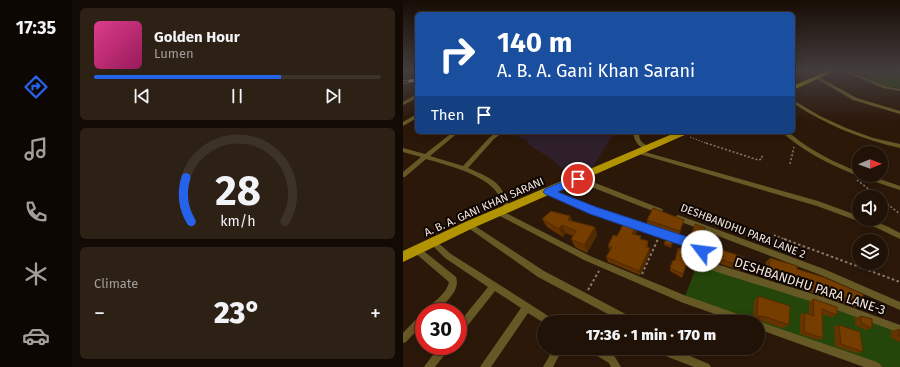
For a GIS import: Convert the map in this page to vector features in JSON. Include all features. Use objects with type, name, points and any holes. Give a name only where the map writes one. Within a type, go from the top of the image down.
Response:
[{"type":"main road","name":"A. B. A. GANI KHAN SARANI","points":[[403,257],[469,226],[680,134]]},
{"type":"street","points":[[836,88],[855,99],[900,113]]},
{"type":"street","points":[[403,104],[415,97]]},
{"type":"street","points":[[795,102],[820,118],[843,128],[876,140],[900,146]]},
{"type":"street","points":[[403,124],[415,117]]},
{"type":"street","points":[[403,175],[453,134]]},
{"type":"street","points":[[464,170],[497,134]]},
{"type":"street","points":[[636,134],[638,142],[643,150],[818,204],[879,226],[900,236]]},
{"type":"street","points":[[787,134],[795,141],[852,172]]},
{"type":"street","points":[[403,150],[464,170],[484,179],[495,186],[503,197],[504,211],[587,258],[684,299],[729,315]]},
{"type":"street","name":"DESHBANDHU PARA LANE 2","points":[[578,179],[824,273],[900,306]]},
{"type":"street","points":[[881,182],[900,188]]},
{"type":"street","name":"DESHBANDHU PARA LANE-3","points":[[548,192],[593,211],[701,248],[699,259],[701,263],[826,302],[900,329]]},
{"type":"street","points":[[469,226],[541,274],[618,315]]},
{"type":"street","points":[[434,242],[448,256],[539,315]]},
{"type":"street","points":[[417,250],[453,280],[454,284],[451,289],[438,303]]},
{"type":"street","points":[[467,320],[494,286]]},
{"type":"street","points":[[485,367],[527,307]]},
{"type":"street","points":[[403,339],[415,326]]},
{"type":"street","points":[[765,327],[877,367]]},
{"type":"street","points":[[429,367],[439,355]]},
{"type":"street","points":[[548,367],[555,355]]},
{"type":"street","points":[[604,355],[612,360],[616,367]]},
{"type":"street","points":[[676,355],[706,367]]},
{"type":"path","points":[[684,134],[724,150],[758,160],[761,159],[762,154]]},
{"type":"path","points":[[790,164],[795,141]]},
{"type":"path","points":[[865,182],[872,190]]},
{"type":"path","points":[[888,205],[900,214]]},
{"type":"path","points":[[640,280],[661,234]]},
{"type":"path","points":[[774,235],[900,282]]},
{"type":"path","points":[[584,298],[602,264]]},
{"type":"shaded area","points":[[518,134],[614,134],[587,175],[565,171],[550,158],[529,145],[527,140],[517,136]]},
{"type":"green space","points":[[698,262],[900,330],[900,367],[879,367],[765,325],[765,315],[729,315],[684,299]]},
{"type":"building","points":[[653,208],[684,220],[680,231],[647,220]]},
{"type":"building","points":[[551,211],[570,216],[568,220],[595,227],[584,245],[571,239],[576,231],[562,225],[559,229],[542,219]]},
{"type":"building","points":[[625,221],[637,225],[632,234],[641,236],[640,239],[648,241],[646,247],[650,248],[639,271],[606,257],[612,247],[608,246],[613,235],[617,236]]},
{"type":"building","points":[[695,224],[705,228],[702,237],[721,242],[719,249],[743,257],[742,266],[706,255],[709,246],[705,239],[691,235]]},
{"type":"building","points":[[667,238],[673,240],[671,246],[664,243]]},
{"type":"building","points":[[688,242],[697,245],[698,247],[695,253],[693,252],[692,256],[688,260],[683,274],[670,268],[673,260],[675,261],[678,248],[685,250]]},
{"type":"building","points":[[770,258],[797,266],[797,269],[823,277],[863,294],[864,304],[778,276],[778,272],[769,269]]},
{"type":"building","points":[[758,296],[790,306],[789,325],[765,317],[765,315],[757,314]]},
{"type":"building","points":[[813,299],[837,307],[837,315],[822,309],[823,338],[804,332],[805,313],[814,316]]},
{"type":"building","points":[[861,316],[872,319],[872,328],[861,323]]},
{"type":"building","points":[[839,325],[860,332],[863,352],[841,344]]},
{"type":"route","points":[[578,179],[548,192],[593,211],[699,246],[702,251]]}]
